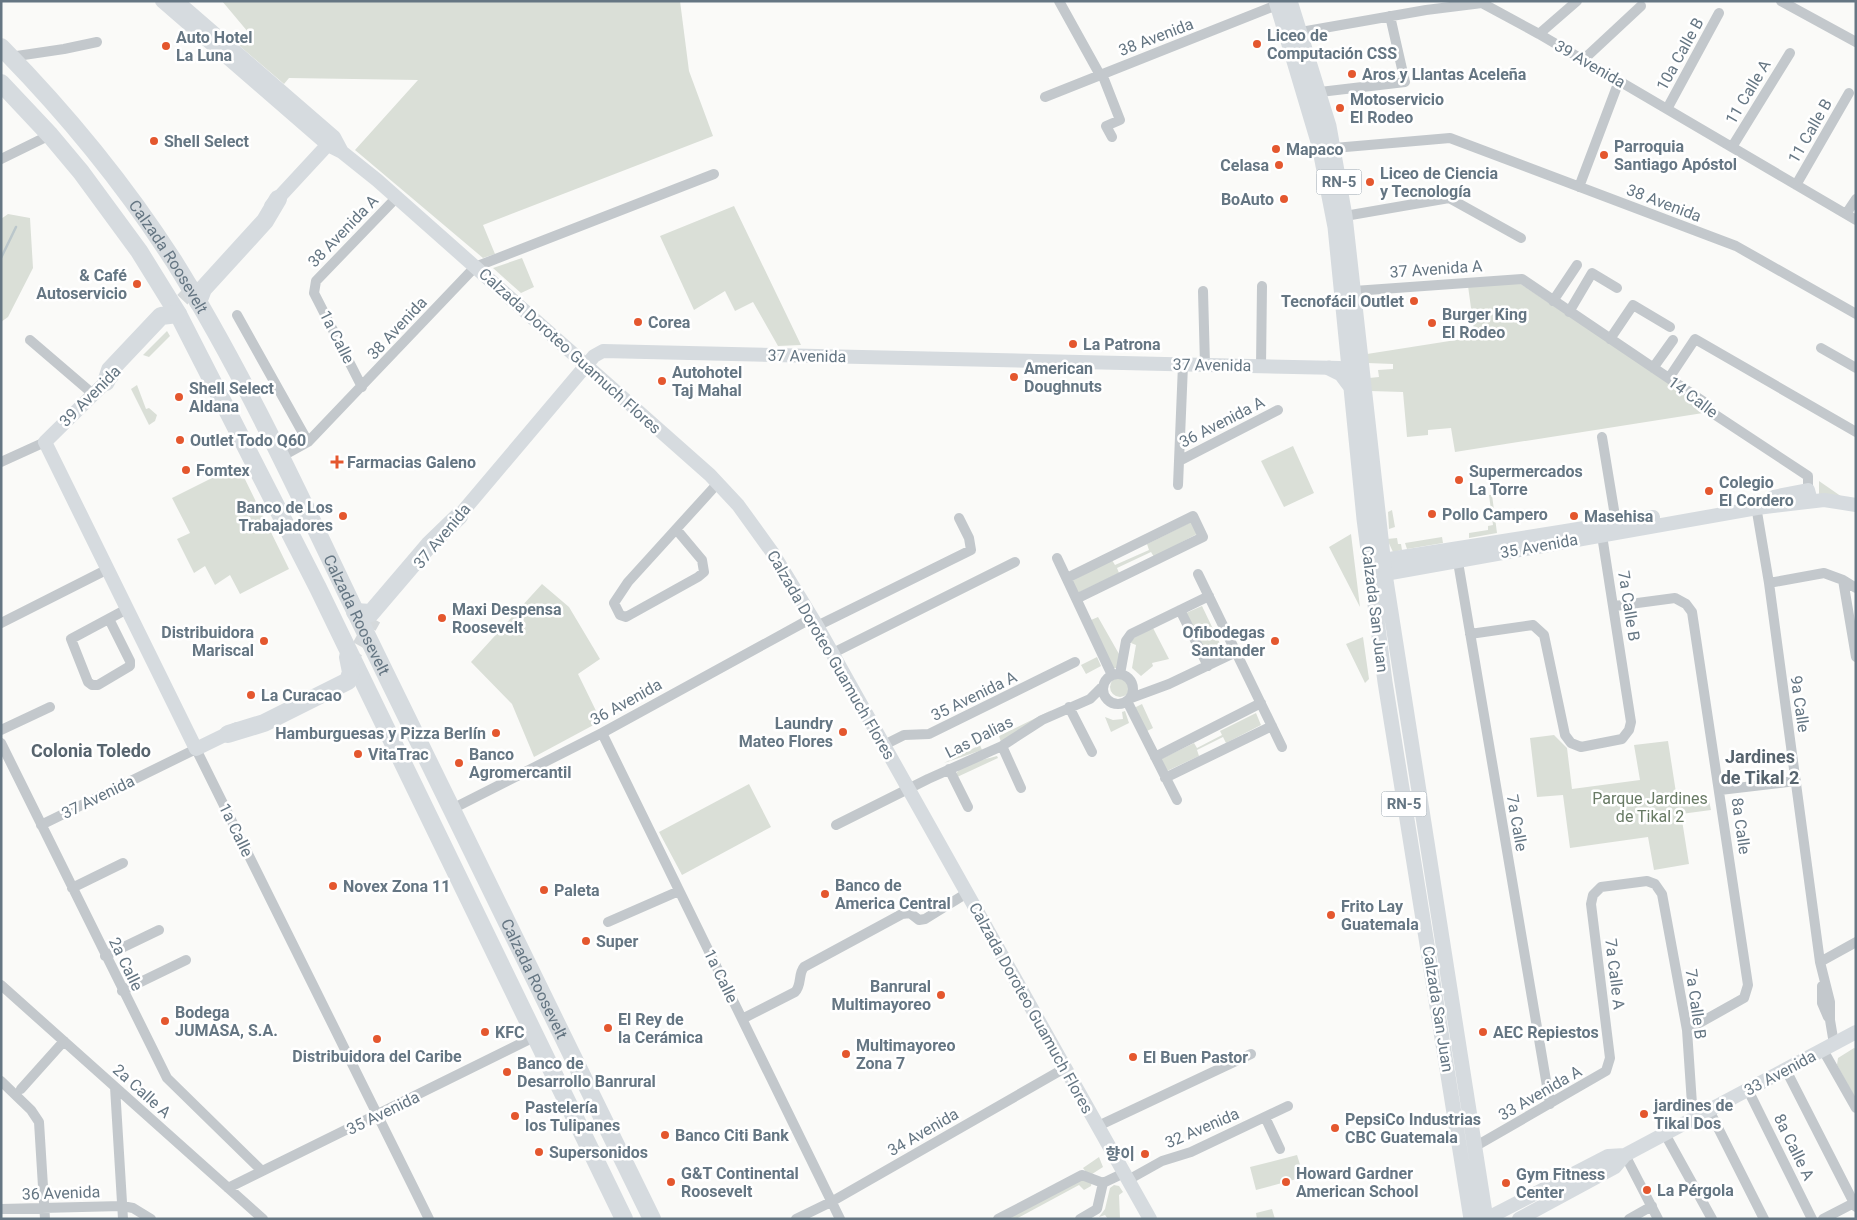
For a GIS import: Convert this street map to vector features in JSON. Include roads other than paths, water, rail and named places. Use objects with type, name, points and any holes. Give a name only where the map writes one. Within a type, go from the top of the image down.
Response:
[{"type":"highway","name":"Calzada Roosevelt","points":[[6,52],[80,134],[114,176],[152,228],[198,302],[281,457],[652,1219]]},
{"type":"highway","name":"Calzada Roosevelt","points":[[1,83],[50,135],[111,211],[173,314],[248,448],[624,1219]]},
{"type":"highway","points":[[198,302],[203,290],[265,221],[278,199]]},
{"type":"highway","points":[[106,382],[110,370],[161,316],[173,314]]},
{"type":"highway","points":[[355,612],[371,613],[429,545],[459,516]]},
{"type":"highway","points":[[228,734],[264,723],[348,682],[351,672],[346,647]]},
{"type":"highway","points":[[440,840],[452,809]]},
{"type":"highway","points":[[536,1036],[545,1032],[553,1035],[564,1056],[577,1066]]},
{"type":"main road","name":"Calzada San Juan","points":[[1281,3],[1301,32],[1320,92],[1334,148],[1354,290],[1384,567],[1486,1219]]},
{"type":"main road","name":"Calzada San Juan","points":[[1281,3],[1321,154],[1335,227],[1364,519],[1385,682],[1471,1219]]},
{"type":"main road","points":[[1329,368],[1341,374],[1351,388]]},
{"type":"street","points":[[1059,1],[1101,74],[1120,120],[1106,126],[1112,137]]},
{"type":"street","points":[[1539,34],[1577,1]]},
{"type":"street","points":[[1781,1],[1856,42]]},
{"type":"street","name":"Calzada Doroteo Guamuch Flores","points":[[167,2],[397,197],[474,272],[587,366],[718,483],[738,505],[772,552],[833,653],[1150,1219]]},
{"type":"street","name":"39 Avenida","points":[[1301,32],[1390,16],[1425,6],[1481,2],[1851,217]]},
{"type":"street","name":"38 Avenida","points":[[1045,96],[1281,3]]},
{"type":"street","points":[[1583,60],[1641,6]]},
{"type":"street","name":"10a Calle B","points":[[1667,109],[1719,13]]},
{"type":"street","points":[[1320,92],[1405,82],[1390,16]]},
{"type":"street","points":[[6,52],[64,49],[97,42]]},
{"type":"street","name":"11 Calle A","points":[[1732,147],[1790,53]]},
{"type":"street","points":[[1579,187],[1619,81]]},
{"type":"street","name":"11 Calle B","points":[[1796,185],[1849,92]]},
{"type":"street","points":[[1,159],[50,135]]},
{"type":"street","name":"38 Avenida","points":[[1334,148],[1450,138],[1736,246],[1856,314]]},
{"type":"street","points":[[200,281],[331,141]]},
{"type":"street","name":"38 Avenida","points":[[281,457],[308,442],[474,272],[491,259],[500,258],[714,174]]},
{"type":"street","name":"38 Avenida A","points":[[314,287],[316,282],[397,197]]},
{"type":"street","points":[[1345,216],[1449,198],[1521,238]]},
{"type":"street","points":[[1851,217],[1856,198]]},
{"type":"street","points":[[1553,301],[1577,265]]},
{"type":"street","points":[[1569,312],[1592,273],[1617,288]]},
{"type":"street","name":"37 Avenida A","points":[[1354,290],[1519,278]]},
{"type":"street","name":"14 Calle","points":[[1519,278],[1669,378],[1704,402],[1714,414],[1808,476],[1810,496]]},
{"type":"street","points":[[1261,366],[1262,286]]},
{"type":"street","name":"1a Calle","points":[[314,287],[314,293],[362,387]]},
{"type":"street","points":[[1203,291],[1205,365]]},
{"type":"street","points":[[1610,339],[1633,305],[1670,327]]},
{"type":"street","points":[[237,315],[308,442]]},
{"type":"street","points":[[1669,378],[1695,339],[1856,432]]},
{"type":"street","points":[[30,340],[93,394]]},
{"type":"street","points":[[1653,368],[1673,340]]},
{"type":"street","points":[[1821,348],[1856,368]]},
{"type":"street","name":"37 Avenida","points":[[374,619],[597,353],[602,351],[1363,369]]},
{"type":"street","points":[[1178,485],[1183,364]]},
{"type":"street","name":"39 Avenida","points":[[1,462],[45,442],[106,382]]},
{"type":"street","name":"36 Avenida A","points":[[1179,456],[1278,410]]},
{"type":"street","points":[[1602,437],[1616,522]]},
{"type":"street","name":"1a Calle","points":[[45,442],[429,1219]]},
{"type":"street","points":[[676,529],[702,560],[704,572],[698,578],[626,617],[620,615],[614,603],[618,595],[676,529],[718,483]]},
{"type":"street","points":[[1810,496],[1856,505]]},
{"type":"street","name":"35 Avenida","points":[[1384,567],[1602,529],[1810,496]]},
{"type":"street","name":"35 Avenida","points":[[1602,529],[1616,522],[1756,504]]},
{"type":"street","name":"9a Calle","points":[[1756,504],[1769,583],[1821,966],[1830,1002],[1829,1047],[1856,1108]]},
{"type":"street","points":[[1067,578],[1193,516],[1203,537],[1078,598]]},
{"type":"street","name":"36 Avenida","points":[[452,809],[815,622],[971,550],[969,538],[959,518]]},
{"type":"street","name":"7a Calle B","points":[[1470,634],[1533,625],[1544,636],[1565,735],[1571,743],[1581,747],[1622,739],[1629,730],[1631,722],[1602,529]]},
{"type":"street","name":"7a Calle","points":[[1456,554],[1550,1104]]},
{"type":"street","points":[[1057,558],[1116,674],[1131,681],[1134,689],[1129,700],[1177,800]]},
{"type":"street","points":[[833,653],[1015,562]]},
{"type":"street","points":[[1,623],[108,569]]},
{"type":"street","points":[[1769,583],[1824,573],[1843,580],[1856,588]]},
{"type":"street","points":[[1198,574],[1282,747]]},
{"type":"street","points":[[1843,580],[1856,657]]},
{"type":"street","points":[[1209,596],[1131,634],[1123,650],[1116,674],[1106,679],[1103,686],[1105,696],[1117,704],[1129,700],[1236,652]]},
{"type":"street","name":"8a Calle","points":[[1615,606],[1675,598],[1686,604],[1692,612],[1748,985],[1744,998],[1687,1030]]},
{"type":"street","points":[[109,619],[130,661],[130,666],[98,685],[92,686],[88,682],[71,639],[109,619],[128,609]]},
{"type":"street","points":[[1180,610],[1208,666]]},
{"type":"street","name":"35 Avenida A","points":[[884,745],[904,735],[929,734],[1075,662]]},
{"type":"street","name":"37 Avenida","points":[[41,825],[228,734],[343,674]]},
{"type":"street","name":"Las Dalias","points":[[836,825],[949,769],[1002,746],[1042,720],[1090,699],[1103,686]]},
{"type":"street","name":"Las Dalias","points":[[1090,699],[1112,702]]},
{"type":"street","points":[[1155,757],[1261,703]]},
{"type":"street","points":[[1,730],[50,707]]},
{"type":"street","points":[[1069,707],[1092,752]]},
{"type":"street","points":[[1165,778],[1272,726]]},
{"type":"street","name":"1a Calle","points":[[602,733],[840,1219]]},
{"type":"street","name":"2a Calle","points":[[1,743],[167,1078],[262,1172]]},
{"type":"street","points":[[1002,746],[1021,788]]},
{"type":"street","points":[[949,769],[968,807]]},
{"type":"street","points":[[1720,790],[1796,781]]},
{"type":"street","points":[[72,888],[123,863]]},
{"type":"street","name":"7a Calle A","points":[[1610,1058],[1591,904],[1593,895],[1601,887],[1647,881],[1655,884],[1662,894]]},
{"type":"street","points":[[608,922],[679,891]]},
{"type":"street","points":[[742,1019],[795,992],[798,989],[804,967],[902,914],[910,913],[919,920],[925,919],[967,893]]},
{"type":"street","name":"7a Calle B","points":[[1662,894],[1687,1030],[1693,1119]]},
{"type":"street","points":[[106,956],[159,930]]},
{"type":"street","points":[[1821,966],[1856,942]]},
{"type":"street","points":[[122,990],[186,960]]},
{"type":"street","name":"2a Calle A","points":[[1,985],[263,1219]]},
{"type":"street","name":"33 Avenida","points":[[1486,1219],[1608,1156],[1625,1155],[1855,1034]]},
{"type":"street","name":"35 Avenida","points":[[228,1188],[536,1036]]},
{"type":"street","points":[[21,1089],[64,1041]]},
{"type":"street","points":[[1098,1126],[1251,1054]]},
{"type":"street","name":"33 Avenida A","points":[[1476,1146],[1606,1071],[1610,1058]]},
{"type":"street","name":"34 Avenida","points":[[796,1219],[831,1202],[1065,1068]]},
{"type":"street","points":[[1786,1070],[1855,1204],[1824,1219]]},
{"type":"street","points":[[1,1081],[31,1110],[39,1122],[45,1214]]},
{"type":"street","points":[[115,1087],[123,1219]]},
{"type":"street","name":"8a Calle A","points":[[1748,1090],[1812,1219]]},
{"type":"street","name":"32 Avenida","points":[[1103,1183],[1126,1177],[1162,1161],[1191,1152],[1288,1106]]},
{"type":"street","points":[[1709,1110],[1764,1219]]},
{"type":"street","points":[[1265,1117],[1280,1149]]},
{"type":"street","points":[[1665,1134],[1712,1219]]},
{"type":"street","points":[[1625,1155],[1658,1219]]},
{"type":"street","name":"33 Avenida","points":[[1527,1217],[1616,1167],[1625,1155]]},
{"type":"street","points":[[998,1219],[1082,1175],[1103,1183],[1097,1209],[1080,1219]]},
{"type":"street","points":[[122,1206],[133,1208],[152,1219]]},
{"type":"street","name":"36 Avenida","points":[[1,1209],[45,1214],[122,1206]]},
{"type":"street","points":[[1629,1219],[1652,1206]]},
{"type":"waterway","points":[[1,258],[16,227]]},
{"type":"tunnel","points":[[168,315],[198,283]]},
{"type":"tunnel","points":[[349,664],[374,619]]},
{"type":"place","name":"Liceo de Computación CSS","points":[[1257,44]]},
{"type":"place","name":"Auto Hotel La Luna","points":[[166,46]]},
{"type":"place","name":"Aros y Llantas Aceleña","points":[[1352,74]]},
{"type":"place","name":"Motoservicio El Rodeo","points":[[1340,108]]},
{"type":"place","name":"Shell Select","points":[[154,141]]},
{"type":"place","name":"Mapaco","points":[[1276,149]]},
{"type":"place","name":"Parroquia Santiago Apóstol","points":[[1604,155]]},
{"type":"place","name":"Celasa","points":[[1279,165]]},
{"type":"place","name":"Liceo de Ciencia y Tecnología","points":[[1370,182]]},
{"type":"place","name":"BoAuto","points":[[1284,199]]},
{"type":"place","name":"& Café Autoservicio","points":[[137,284]]},
{"type":"place","name":"Tecnofácil Outlet","points":[[1414,301]]},
{"type":"place","name":"Corea","points":[[638,322]]},
{"type":"place","name":"Burger King El Rodeo","points":[[1432,323]]},
{"type":"place","name":"La Patrona","points":[[1073,344]]},
{"type":"place","name":"American Doughnuts","points":[[1014,377]]},
{"type":"place","name":"Autohotel Taj Mahal","points":[[662,381]]},
{"type":"place","name":"Shell Select Aldana","points":[[179,397]]},
{"type":"place","name":"Outlet Todo Q60","points":[[180,440]]},
{"type":"place","name":"Farmacias Galeno","points":[[337,462]]},
{"type":"place","name":"Fomtex","points":[[186,470]]},
{"type":"place","name":"Supermercados La Torre","points":[[1459,480]]},
{"type":"place","name":"Colegio El Cordero","points":[[1709,491]]},
{"type":"place","name":"Pollo Campero","points":[[1432,514]]},
{"type":"place","name":"Banco de Los Trabajadores","points":[[343,516]]},
{"type":"place","name":"Masehisa","points":[[1574,516]]},
{"type":"place","name":"Maxi Despensa Roosevelt","points":[[442,618]]},
{"type":"place","name":"Distribuidora Mariscal","points":[[264,641]]},
{"type":"place","name":"Ofibodegas Santander","points":[[1275,641]]},
{"type":"place","name":"La Curacao","points":[[251,695]]},
{"type":"place","name":"Laundry Mateo Flores","points":[[843,732]]},
{"type":"place","name":"Hamburguesas y Pizza Berlín","points":[[496,733]]},
{"type":"place","name":"VitaTrac","points":[[358,754]]},
{"type":"place","name":"Banco Agromercantil","points":[[459,763]]},
{"type":"place","name":"Novex Zona 11","points":[[333,886]]},
{"type":"place","name":"Paleta","points":[[544,890]]},
{"type":"place","name":"Banco de America Central","points":[[825,894]]},
{"type":"place","name":"Frito Lay Guatemala","points":[[1331,915]]},
{"type":"place","name":"Super","points":[[586,941]]},
{"type":"place","name":"Banrural Multimayoreo","points":[[941,995]]},
{"type":"place","name":"Bodega JUMASA, S.A.","points":[[165,1021]]},
{"type":"place","name":"El Rey de la Cerámica","points":[[608,1028]]},
{"type":"place","name":"KFC","points":[[485,1032]]},
{"type":"place","name":"AEC Repiestos","points":[[1483,1032]]},
{"type":"place","name":"Distribuidora del Caribe","points":[[377,1039]]},
{"type":"place","name":"Multimayoreo Zona 7","points":[[846,1054]]},
{"type":"place","name":"El Buen Pastor","points":[[1133,1057]]},
{"type":"place","name":"Banco de Desarrollo Banrural","points":[[507,1072]]},
{"type":"place","name":"jardines de Tikal Dos","points":[[1644,1114]]},
{"type":"place","name":"Pastelería los Tulipanes","points":[[515,1116]]},
{"type":"place","name":"PepsiCo Industrias CBC Guatemala","points":[[1335,1128]]},
{"type":"place","name":"Banco Citi Bank","points":[[665,1135]]},
{"type":"place","name":"Supersonidos","points":[[539,1152]]},
{"type":"place","name":"향이","points":[[1145,1154]]},
{"type":"place","name":"G&T Continental Roosevelt","points":[[671,1182]]},
{"type":"place","name":"Howard Gardner American School","points":[[1286,1182]]},
{"type":"place","name":"Gym Fitness Center","points":[[1506,1183]]},
{"type":"place","name":"La Pérgola","points":[[1647,1190]]},
{"type":"district","name":"Colonia Toledo","points":[[91,750]]},
{"type":"district","name":"Jardines de Tikal 2","points":[[1760,766]]},
{"type":"park label","name":"Parque Jardines de Tikal 2","points":[[1650,807]]}]
